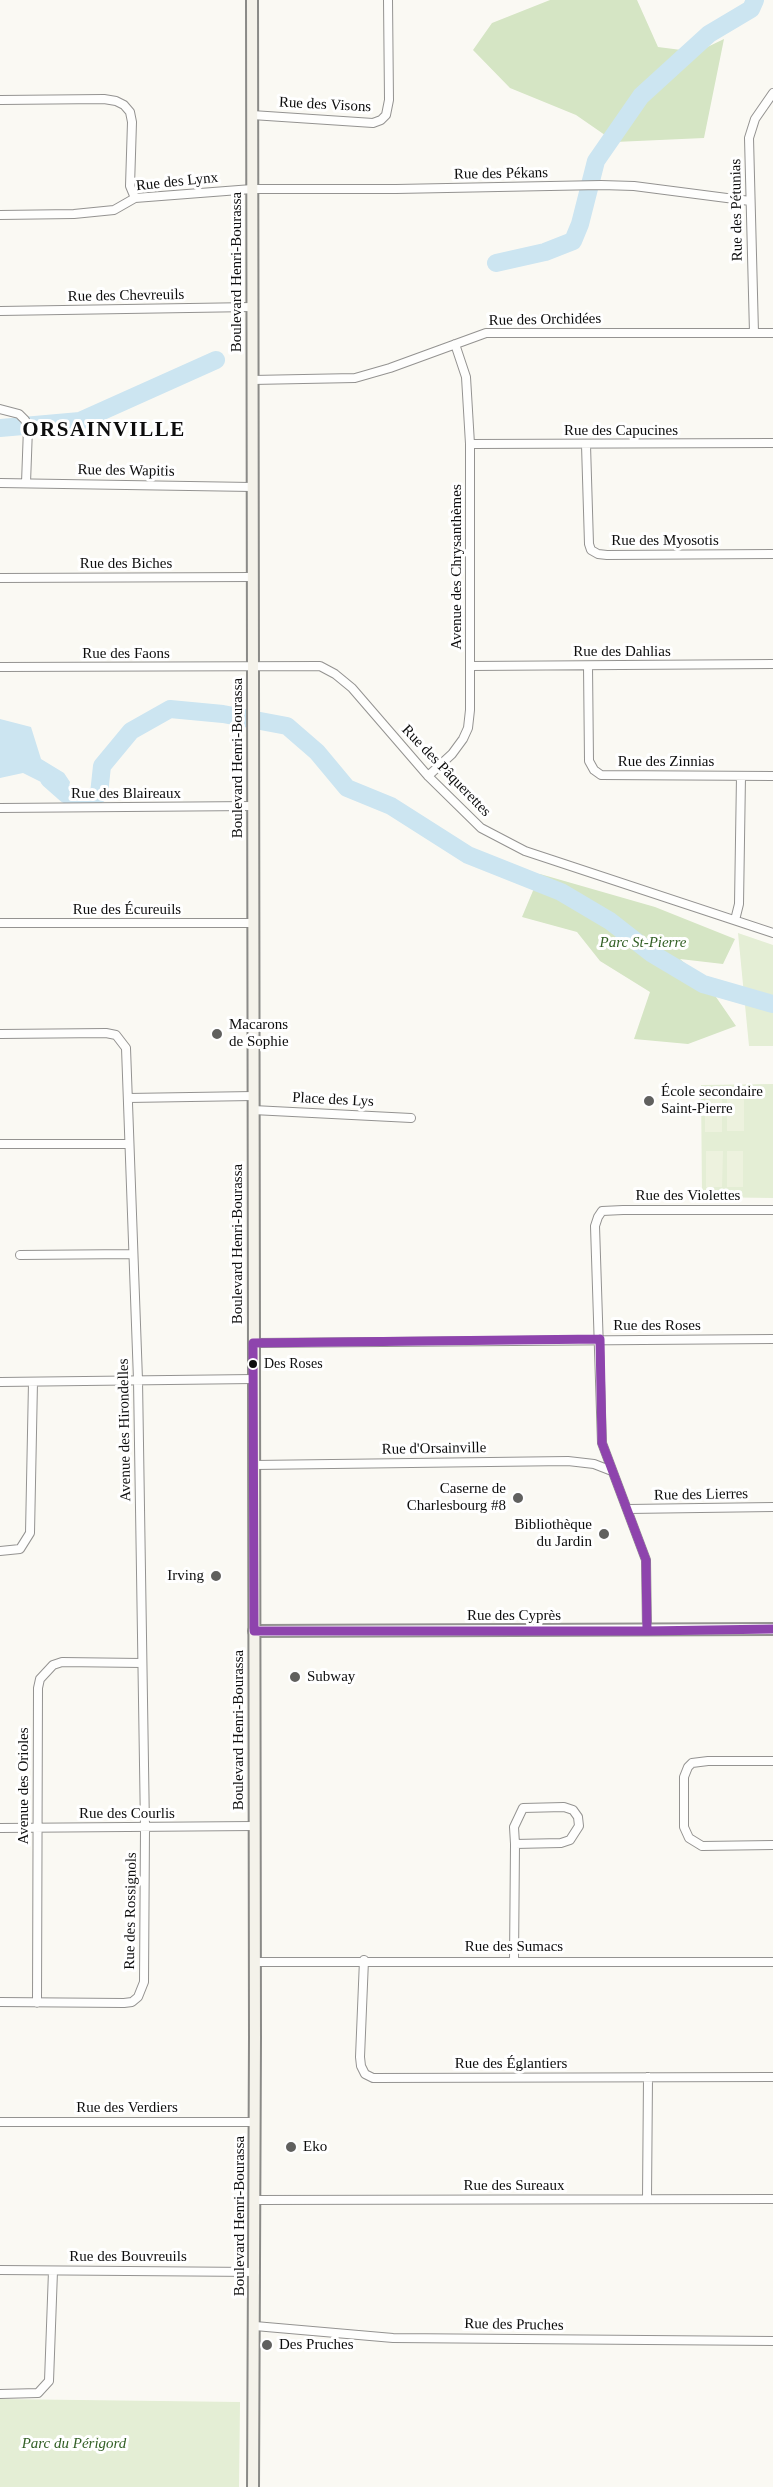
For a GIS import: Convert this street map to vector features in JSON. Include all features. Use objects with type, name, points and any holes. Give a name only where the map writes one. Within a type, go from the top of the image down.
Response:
[{"type":"main road","name":"Boulevard Henri-Bourassa","points":[[252,0],[255,1962],[253,2487]]},
{"type":"street","name":"Rue des Visons","points":[[252,115],[373,123],[381,120],[386,115],[389,100],[388,0]]},
{"type":"street","name":"Rue des Pétunias","points":[[754,333],[749,138],[754,119],[773,93]]},
{"type":"street","points":[[0,100],[104,99],[116,100],[124,105],[132,122],[130,186],[135,198]]},
{"type":"street","name":"Rue des Pékans","points":[[252,189],[601,185],[634,186],[750,201]]},
{"type":"street","name":"Rue des Lynx","points":[[0,215],[74,214],[114,210],[135,198],[252,189]]},
{"type":"street","name":"Rue des Chevreuils","points":[[0,311],[252,307]]},
{"type":"street","name":"Rue des Orchidées","points":[[252,381],[355,378],[390,368],[486,333],[773,333]]},
{"type":"street","name":"Avenue des Chrysanthèmes","points":[[428,776],[452,754],[468,728],[470,444],[466,377],[455,344]]},
{"type":"street","points":[[0,409],[19,414],[25,420],[28,428],[26,483]]},
{"type":"street","name":"Rue des Capucines","points":[[470,444],[773,444]]},
{"type":"street","name":"Rue des Myosotis","points":[[586,445],[589,544],[591,550],[597,554],[773,554]]},
{"type":"street","name":"Rue des Wapitis","points":[[0,483],[252,487]]},
{"type":"street","name":"Rue des Biches","points":[[0,578],[252,577]]},
{"type":"street","name":"Rue des Pâquerettes","points":[[253,667],[309,664],[327,669],[352,688],[428,776],[466,815],[500,839],[525,850],[773,933]]},
{"type":"street","name":"Rue des Dahlias","points":[[470,666],[773,664]]},
{"type":"street","name":"Rue des Zinnias","points":[[588,666],[589,761],[594,770],[601,775],[773,776]]},
{"type":"street","name":"Rue des Faons","points":[[0,667],[253,667]]},
{"type":"street","points":[[735,920],[739,904],[741,776]]},
{"type":"street","name":"Rue des Blaireaux","points":[[0,808],[253,806]]},
{"type":"street","name":"Rue des Écureuils","points":[[0,923],[253,923]]},
{"type":"street","name":"Avenue des Hirondelles","points":[[0,1034],[94,1032],[116,1035],[126,1048],[138,1380],[145,1828]]},
{"type":"street","points":[[128,1098],[253,1096]]},
{"type":"street","name":"Place des Lys","points":[[253,1110],[411,1118]]},
{"type":"street","points":[[0,1144],[129,1144]]},
{"type":"street","name":"Rue des Violettes","points":[[600,1339],[595,1226],[602,1211],[773,1209]]},
{"type":"street","points":[[20,1255],[133,1254]]},
{"type":"street","points":[[600,1339],[602,1443],[646,1560],[647,1630]]},
{"type":"street","name":"Rue des Roses","points":[[254,1343],[773,1339]]},
{"type":"street","points":[[0,1382],[254,1379]]},
{"type":"street","points":[[0,1551],[20,1549],[30,1533],[33,1382]]},
{"type":"street","name":"Rue d'Orsainville","points":[[254,1465],[568,1461],[594,1464],[612,1472]]},
{"type":"street","name":"Rue des Lierres","points":[[628,1509],[773,1508]]},
{"type":"street","name":"Rue des Cyprès","points":[[254,1631],[773,1629]]},
{"type":"street","name":"Avenue des Orioles","points":[[37,2002],[38,1688],[40,1679],[53,1665],[62,1662],[142,1663]]},
{"type":"street","points":[[773,1761],[692,1763],[684,1777],[684,1827],[689,1838],[702,1846],[773,1845]]},
{"type":"street","points":[[514,1960],[514,1827],[523,1808],[564,1807],[573,1810],[578,1817],[579,1826],[570,1840],[561,1843],[515,1844]]},
{"type":"street","name":"Rue des Courlis","points":[[0,1828],[254,1826]]},
{"type":"street","name":"Rue des Rossignols","points":[[0,2002],[124,2003],[132,2002],[138,1997],[144,1982],[145,1828]]},
{"type":"street","name":"Rue des Sumacs","points":[[255,1962],[364,1960],[773,1962]]},
{"type":"street","name":"Rue des Églantiers","points":[[364,1960],[360,2057],[365,2074],[373,2078],[773,2077]]},
{"type":"street","points":[[647,2199],[648,2077]]},
{"type":"street","name":"Rue des Verdiers","points":[[0,2122],[255,2122]]},
{"type":"street","name":"Rue des Sureaux","points":[[255,2200],[773,2199]]},
{"type":"street","name":"Rue des Bouvreuils","points":[[0,2270],[255,2272]]},
{"type":"street","points":[[0,2394],[38,2393],[49,2381],[53,2271]]},
{"type":"street","name":"Rue des Pruches","points":[[255,2326],[393,2338],[773,2341]]},
{"type":"green space","points":[[550,0],[637,0],[658,47],[697,52],[724,39],[704,138],[615,142],[576,115],[510,88],[473,50],[492,23]]},
{"type":"green space","name":"Parc St-Pierre","points":[[540,874],[655,907],[735,939],[723,964],[680,959],[705,981],[736,1026],[688,1044],[634,1039],[650,992],[600,961],[577,932],[522,917]]},
{"type":"green space","points":[[738,933],[773,945],[773,1046],[749,1046]]},
{"type":"green space","points":[[773,1084],[773,1198],[702,1197],[701,1085]]},
{"type":"green space","points":[[705,1095],[722,1095],[722,1132],[705,1132]]},
{"type":"green space","points":[[727,1095],[744,1095],[744,1131],[727,1131]]},
{"type":"green space","points":[[706,1151],[723,1151],[722,1187],[706,1187]]},
{"type":"green space","points":[[727,1151],[743,1151],[743,1187],[727,1187]]},
{"type":"green space","name":"Parc du Périgord","points":[[0,2399],[240,2402],[239,2487],[0,2487]]},
{"type":"water","points":[[0,719],[31,727],[41,759],[64,773],[70,782],[67,795],[23,773],[0,778]]},
{"type":"waterway","points":[[496,263],[545,252],[573,241],[580,224],[596,161],[641,96],[709,34],[751,9],[755,0]]},
{"type":"waterway","points":[[0,428],[80,421],[216,360]]},
{"type":"waterway","points":[[49,779],[81,803],[99,794],[102,766],[131,731],[170,709],[223,714],[287,726],[317,752],[347,788],[391,806],[468,855],[561,892],[610,921],[651,953],[703,984],[773,1004]]},
{"type":"transit line","points":[[600,1339],[602,1443],[646,1560],[647,1631],[254,1631],[253,1343],[600,1339]]},
{"type":"transit line","points":[[647,1631],[773,1629]]},
{"type":"place","name":"Macarons de Sophie","points":[[217,1034]]},
{"type":"place","name":"École secondaire Saint-Pierre","points":[[649,1101]]},
{"type":"place","name":"Des Roses","points":[[253,1364]]},
{"type":"place","name":"Caserne de Charlesbourg #8","points":[[518,1498]]},
{"type":"place","name":"Bibliothèque du Jardin","points":[[604,1534]]},
{"type":"place","name":"Irving","points":[[216,1576]]},
{"type":"place","name":"Subway","points":[[295,1677]]},
{"type":"place","name":"Eko","points":[[291,2147]]},
{"type":"place","name":"Des Pruches","points":[[267,2345]]},
{"type":"district","name":"ORSAINVILLE","points":[[104,431]]}]
